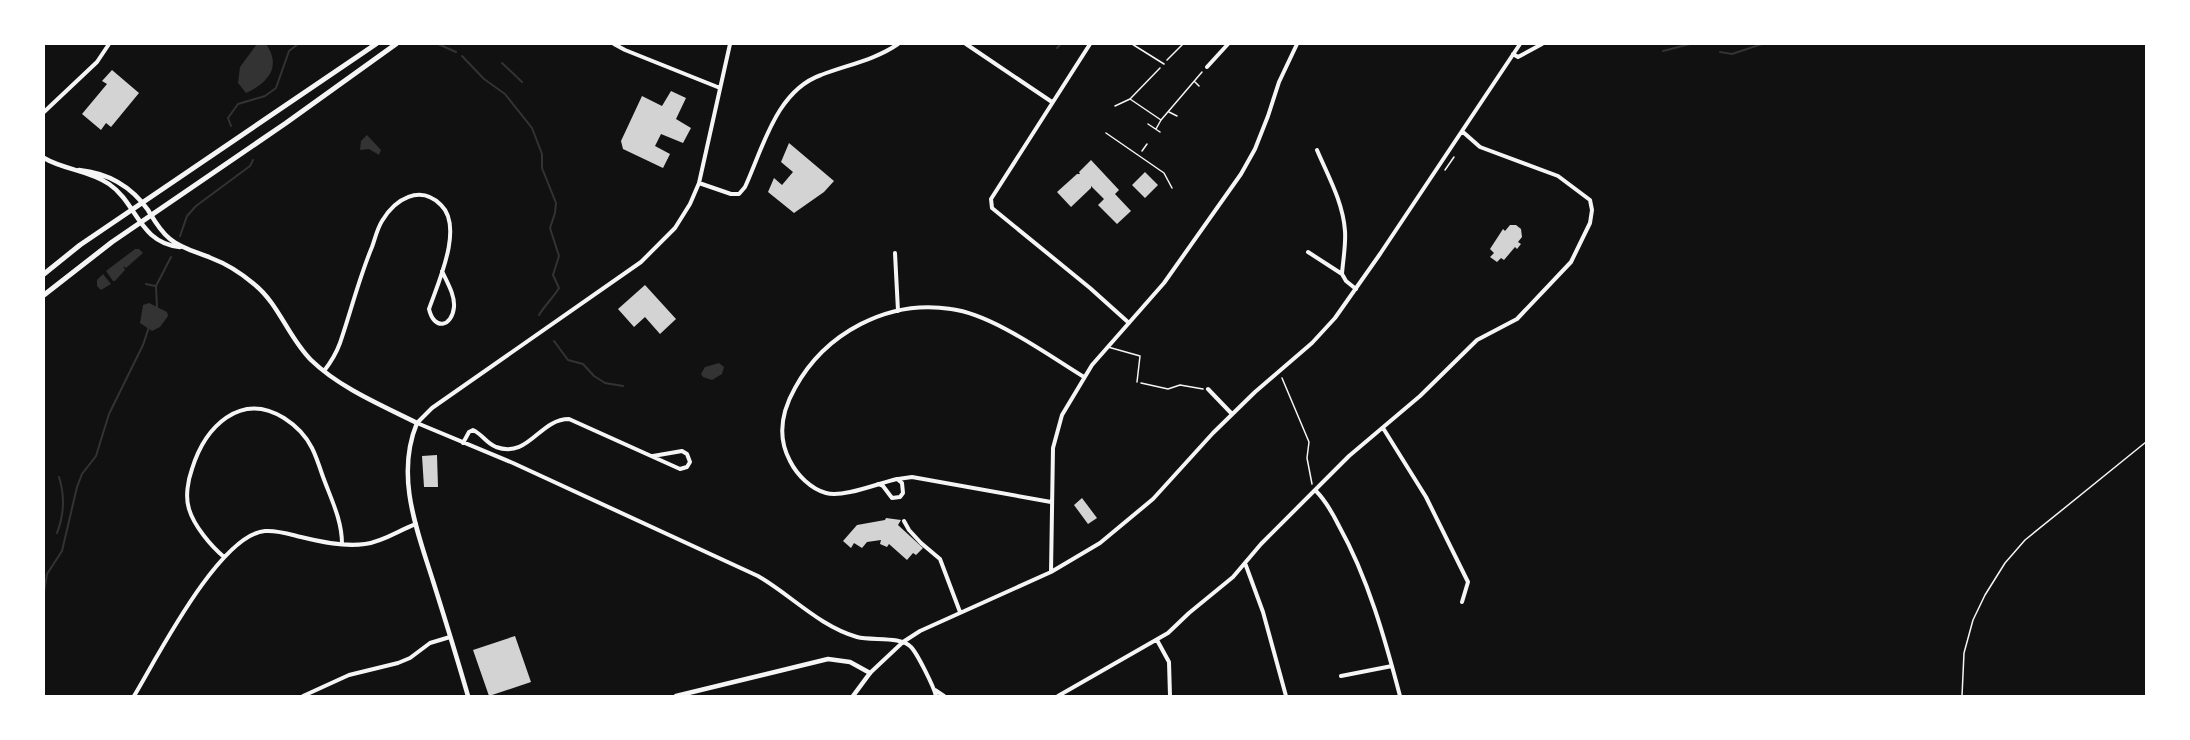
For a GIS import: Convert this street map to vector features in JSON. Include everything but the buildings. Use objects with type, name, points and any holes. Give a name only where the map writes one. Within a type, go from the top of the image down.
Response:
[{"type":"main road","points":[[44,274],[130,210],[376,44]]},
{"type":"main road","points":[[44,295],[69,273],[396,44]]},
{"type":"street","points":[[44,112],[97,62],[109,44]]},
{"type":"street","points":[[614,44],[720,88]]},
{"type":"street","points":[[468,696],[408,492],[407,476],[411,436],[417,423],[432,408],[640,262],[675,228],[690,204],[699,183],[730,44]]},
{"type":"street","points":[[699,183],[731,194],[739,194],[745,187],[778,114],[797,89],[817,76],[871,58],[898,44]]},
{"type":"street","points":[[966,44],[1052,102]]},
{"type":"street","points":[[1090,44],[991,199],[992,207],[1072,272],[1129,323]]},
{"type":"street","points":[[1207,67],[1228,44]]},
{"type":"street","points":[[1051,572],[1053,447],[1062,415],[1084,376],[1170,276],[1241,174],[1255,149],[1278,82],[1297,44]]},
{"type":"street","points":[[853,696],[870,673],[903,642],[920,631],[1051,572],[1100,543],[1140,511],[1232,414],[1312,343],[1356,289],[1520,44]]},
{"type":"street","points":[[1513,54],[1518,57],[1542,44]]},
{"type":"street","points":[[1058,696],[1157,640],[1221,588],[1274,530],[1349,456],[1420,396],[1477,340],[1517,319],[1571,262],[1590,223],[1592,210],[1590,200],[1558,176],[1480,147],[1463,132]]},
{"type":"street","points":[[1317,150],[1331,178],[1343,218],[1345,238],[1342,274]]},
{"type":"street","points":[[44,158],[110,184],[140,223],[159,241],[227,264],[263,291],[269,296],[299,345],[311,359],[344,384],[417,423],[522,467],[758,576],[805,609],[855,636],[870,640],[903,642],[910,646],[936,696]]},
{"type":"street","points":[[79,170],[104,174],[125,187],[142,202],[166,236],[183,248]]},
{"type":"street","points":[[324,371],[340,344],[381,222],[398,203],[408,196],[425,194],[441,205],[450,218],[451,236],[429,309],[432,319],[443,324],[451,317],[454,310],[454,299],[442,271]]},
{"type":"street","points":[[1308,252],[1342,274],[1346,281],[1356,289]]},
{"type":"street","points":[[895,253],[898,310]]},
{"type":"street","points":[[1051,502],[912,477],[828,494],[801,477],[784,451],[783,419],[788,401],[816,357],[846,332],[898,310],[925,308],[958,310],[1008,331],[1084,376]]},
{"type":"street","points":[[1208,389],[1232,414]]},
{"type":"street","points":[[224,557],[193,519],[188,508],[187,495],[195,460],[209,434],[222,419],[243,409],[253,408],[277,414],[307,440],[312,447],[342,528],[342,544]]},
{"type":"street","points":[[463,443],[468,432],[473,430],[496,447],[518,448],[530,442],[550,423],[569,419],[680,469],[690,462],[687,454],[682,451],[653,456]]},
{"type":"street","points":[[1383,428],[1426,497],[1468,582],[1462,602]]},
{"type":"street","points":[[878,484],[883,486],[890,497],[896,499],[903,493],[902,483],[897,480]]},
{"type":"street","points":[[1316,491],[1328,505],[1352,549],[1383,636],[1400,696]]},
{"type":"street","points":[[904,521],[921,543],[940,559],[960,612]]},
{"type":"street","points":[[134,696],[198,590],[224,557],[252,534],[279,531],[323,542],[364,545],[416,524]]},
{"type":"street","points":[[1245,563],[1263,612],[1286,696]]},
{"type":"street","points":[[303,696],[349,675],[411,658],[430,643],[450,636]]},
{"type":"street","points":[[1157,640],[1168,662],[1170,696]]},
{"type":"street","points":[[676,696],[828,659],[850,662],[870,673]]},
{"type":"street","points":[[1341,676],[1392,666]]},
{"type":"street","points":[[934,689],[944,696]]},
{"type":"lane","points":[[1132,44],[1164,64]]},
{"type":"lane","points":[[1106,133],[1164,173],[1172,188]]},
{"type":"lane","points":[[1107,347],[1140,356],[1137,382]]},
{"type":"path","points":[[1115,106],[1130,99],[1183,44]]},
{"type":"path","points":[[1179,48],[1182,51]]},
{"type":"path","points":[[1157,129],[1168,111],[1207,67]]},
{"type":"path","points":[[1149,78],[1153,82]]},
{"type":"path","points":[[1194,82],[1199,86]]},
{"type":"path","points":[[1130,99],[1161,120]]},
{"type":"path","points":[[1168,111],[1177,116]]},
{"type":"path","points":[[1148,124],[1160,132]]},
{"type":"path","points":[[1445,170],[1455,157]]},
{"type":"path","points":[[1281,377],[1309,442],[1306,458],[1316,491]]},
{"type":"path","points":[[1137,382],[1168,389],[1180,385],[1208,389]]},
{"type":"path","points":[[1962,696],[1964,654],[1973,620],[2005,563],[2025,540],[2146,442]]},
{"type":"shaded area","points":[[257,44],[266,44],[271,52],[273,67],[261,84],[246,93],[238,83],[240,67]]},
{"type":"shaded area","points":[[367,135],[381,150],[379,155],[369,149],[360,150],[361,141]]},
{"type":"shaded area","points":[[135,249],[143,253],[126,268],[123,266],[125,270],[113,281],[106,271]]},
{"type":"shaded area","points":[[103,274],[111,284],[101,290],[97,286],[97,280]]},
{"type":"shaded area","points":[[149,303],[167,312],[168,316],[160,327],[152,331],[140,323],[143,305]]},
{"type":"shaded area","points":[[719,363],[724,367],[722,374],[712,380],[703,377],[701,374],[705,367]]},
{"type":"waterway","points":[[231,126],[228,118],[238,104],[265,96],[276,88],[289,51],[298,44]]},
{"type":"waterway","points":[[438,44],[456,52]]},
{"type":"waterway","points":[[1057,48],[1061,44]]},
{"type":"waterway","points":[[1663,51],[1690,44]]},
{"type":"waterway","points":[[1720,52],[1732,54],[1762,44]]},
{"type":"waterway","points":[[462,56],[484,79],[505,94],[532,128],[542,154],[542,168],[556,203],[550,228],[559,256],[553,275],[559,288],[539,315]]},
{"type":"waterway","points":[[502,63],[522,82]]},
{"type":"waterway","points":[[180,236],[187,216],[196,206],[250,166],[253,160]]},
{"type":"waterway","points":[[157,308],[156,286],[171,257]]},
{"type":"waterway","points":[[146,284],[155,286]]},
{"type":"waterway","points":[[44,592],[47,574],[62,551],[82,474],[96,456],[109,414],[143,345],[149,327]]},
{"type":"waterway","points":[[554,341],[568,360],[583,364],[594,376],[605,383],[623,386]]},
{"type":"waterway","points":[[57,533],[63,505],[59,477]]},
{"type":"waterway","points":[[44,498],[44,536]]}]
